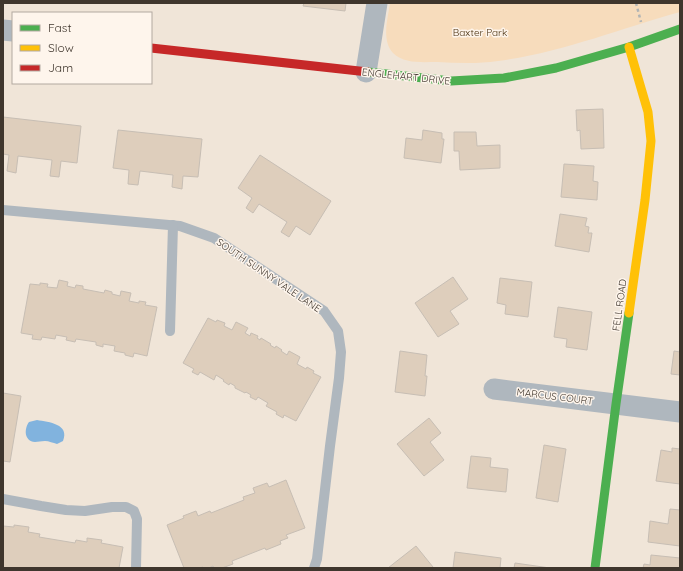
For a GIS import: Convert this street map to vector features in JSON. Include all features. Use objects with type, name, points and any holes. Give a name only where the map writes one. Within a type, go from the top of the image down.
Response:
[{"type":"street","points":[[366,72],[377,3]]},
{"type":"street","name":"ENGLEHART DRIVE","points":[[152,48],[451,81],[504,78],[556,68],[628,47],[680,29]]},
{"type":"street","name":"FELL ROAD","points":[[595,568],[616,404],[645,200],[651,141],[648,112],[628,47]]},
{"type":"street","name":"MARCUS COURT","points":[[494,389],[680,412]]},
{"type":"lane","name":"SOUTH SUNNY VALE LANE","points":[[3,210],[180,226],[214,238],[324,311],[338,331],[342,352],[317,559],[314,568]]},
{"type":"lane","points":[[170,331],[173,225]]},
{"type":"lane","points":[[3,499],[66,510],[126,507],[134,511],[137,519],[136,568]]},
{"type":"path","points":[[636,3],[642,22]]},
{"type":"green space","name":"Baxter Park","points":[[390,3],[680,3],[680,12],[567,46],[521,57],[483,63],[419,62],[408,61],[397,57],[389,48],[386,29]]},
{"type":"water","points":[[37,420],[52,423],[61,427],[64,431],[63,441],[57,444],[46,441],[31,441],[27,437],[26,428],[29,422]]},
{"type":"building","points":[[304,3],[346,3],[345,11],[303,6]]},
{"type":"building","points":[[603,109],[604,148],[581,149],[580,130],[577,131],[576,110]]},
{"type":"building","points":[[3,117],[81,126],[77,163],[61,161],[59,177],[50,176],[52,160],[18,156],[16,173],[7,171],[9,155],[3,154]]},
{"type":"building","points":[[118,130],[202,139],[198,177],[183,176],[182,189],[172,187],[173,175],[140,171],[138,185],[128,184],[129,170],[113,168]]},
{"type":"building","points":[[423,130],[442,133],[442,139],[444,139],[441,163],[404,158],[406,138],[422,140]]},
{"type":"building","points":[[454,132],[476,132],[477,146],[500,145],[500,168],[460,170],[459,151],[454,151]]},
{"type":"building","points":[[260,155],[331,201],[310,235],[296,226],[289,237],[281,232],[287,222],[259,204],[253,213],[246,208],[252,198],[238,188]]},
{"type":"building","points":[[564,164],[594,166],[593,181],[598,182],[597,200],[561,197]]},
{"type":"building","points":[[560,214],[587,218],[585,226],[589,227],[588,233],[592,233],[589,252],[555,246]]},
{"type":"building","points":[[453,277],[468,299],[450,311],[459,324],[438,337],[415,303]]},
{"type":"building","points":[[500,278],[532,282],[528,317],[505,314],[506,305],[497,303]]},
{"type":"building","points":[[59,280],[68,282],[67,286],[75,288],[76,285],[83,286],[83,289],[104,293],[105,290],[120,296],[121,291],[131,293],[129,301],[139,303],[139,301],[146,302],[145,305],[157,307],[147,356],[134,353],[133,357],[125,355],[125,353],[114,351],[115,346],[103,344],[103,347],[96,345],[96,342],[76,339],[75,342],[66,340],[67,337],[56,335],[55,339],[42,337],[41,340],[32,339],[33,335],[21,333],[30,284],[48,284],[47,287],[57,288]]},
{"type":"building","points":[[558,307],[592,312],[587,350],[566,347],[567,339],[554,337]]},
{"type":"building","points":[[208,318],[216,322],[217,320],[225,323],[224,326],[232,330],[236,322],[248,328],[245,333],[250,336],[251,333],[258,336],[257,338],[260,340],[261,338],[275,348],[276,346],[287,355],[289,351],[300,357],[297,364],[306,369],[307,367],[314,371],[313,373],[321,377],[296,421],[284,415],[283,418],[276,414],[277,412],[266,406],[268,403],[258,397],[256,400],[250,397],[251,395],[235,388],[235,386],[230,383],[229,385],[216,375],[214,380],[200,372],[198,375],[192,372],[194,369],[183,363]]},
{"type":"building","points":[[400,351],[427,355],[425,396],[395,392]]},
{"type":"building","points":[[674,351],[680,352],[680,375],[671,374]]},
{"type":"building","points":[[3,393],[21,396],[10,462],[3,461]]},
{"type":"building","points":[[429,418],[441,433],[430,442],[444,460],[424,476],[397,444]]},
{"type":"building","points":[[544,445],[566,449],[558,502],[536,498]]},
{"type":"building","points":[[672,448],[680,449],[680,484],[656,481],[661,450],[672,452]]},
{"type":"building","points":[[471,456],[491,458],[490,467],[508,469],[506,492],[467,488]]},
{"type":"building","points":[[286,480],[305,528],[286,535],[288,538],[280,541],[281,544],[266,550],[265,548],[232,561],[233,564],[222,568],[214,568],[213,566],[209,568],[184,568],[167,525],[196,511],[198,516],[210,511],[211,513],[244,500],[243,497],[255,493],[253,488],[267,483],[269,487]]},
{"type":"building","points":[[670,509],[680,510],[680,546],[648,542],[650,521],[668,524]]},
{"type":"building","points":[[14,525],[29,527],[28,532],[40,534],[39,537],[75,543],[76,540],[87,542],[87,538],[102,540],[101,543],[123,547],[119,568],[3,568],[3,526],[14,527]]},
{"type":"building","points":[[416,546],[433,567],[388,568]]},
{"type":"building","points":[[455,552],[501,558],[500,568],[453,568]]},
{"type":"building","points":[[651,555],[680,558],[680,568],[643,568],[644,564],[650,565]]},
{"type":"building","points":[[515,563],[550,568],[514,568]]},
{"type":"traffic: fast","points":[[368,72],[451,81],[504,78],[556,68],[629,47],[680,29]]},
{"type":"traffic: fast","points":[[595,568],[629,313]]},
{"type":"traffic: slow","points":[[629,47],[648,112],[651,141],[645,200],[629,313]]},
{"type":"traffic: jam","points":[[152,48],[368,72]]}]
